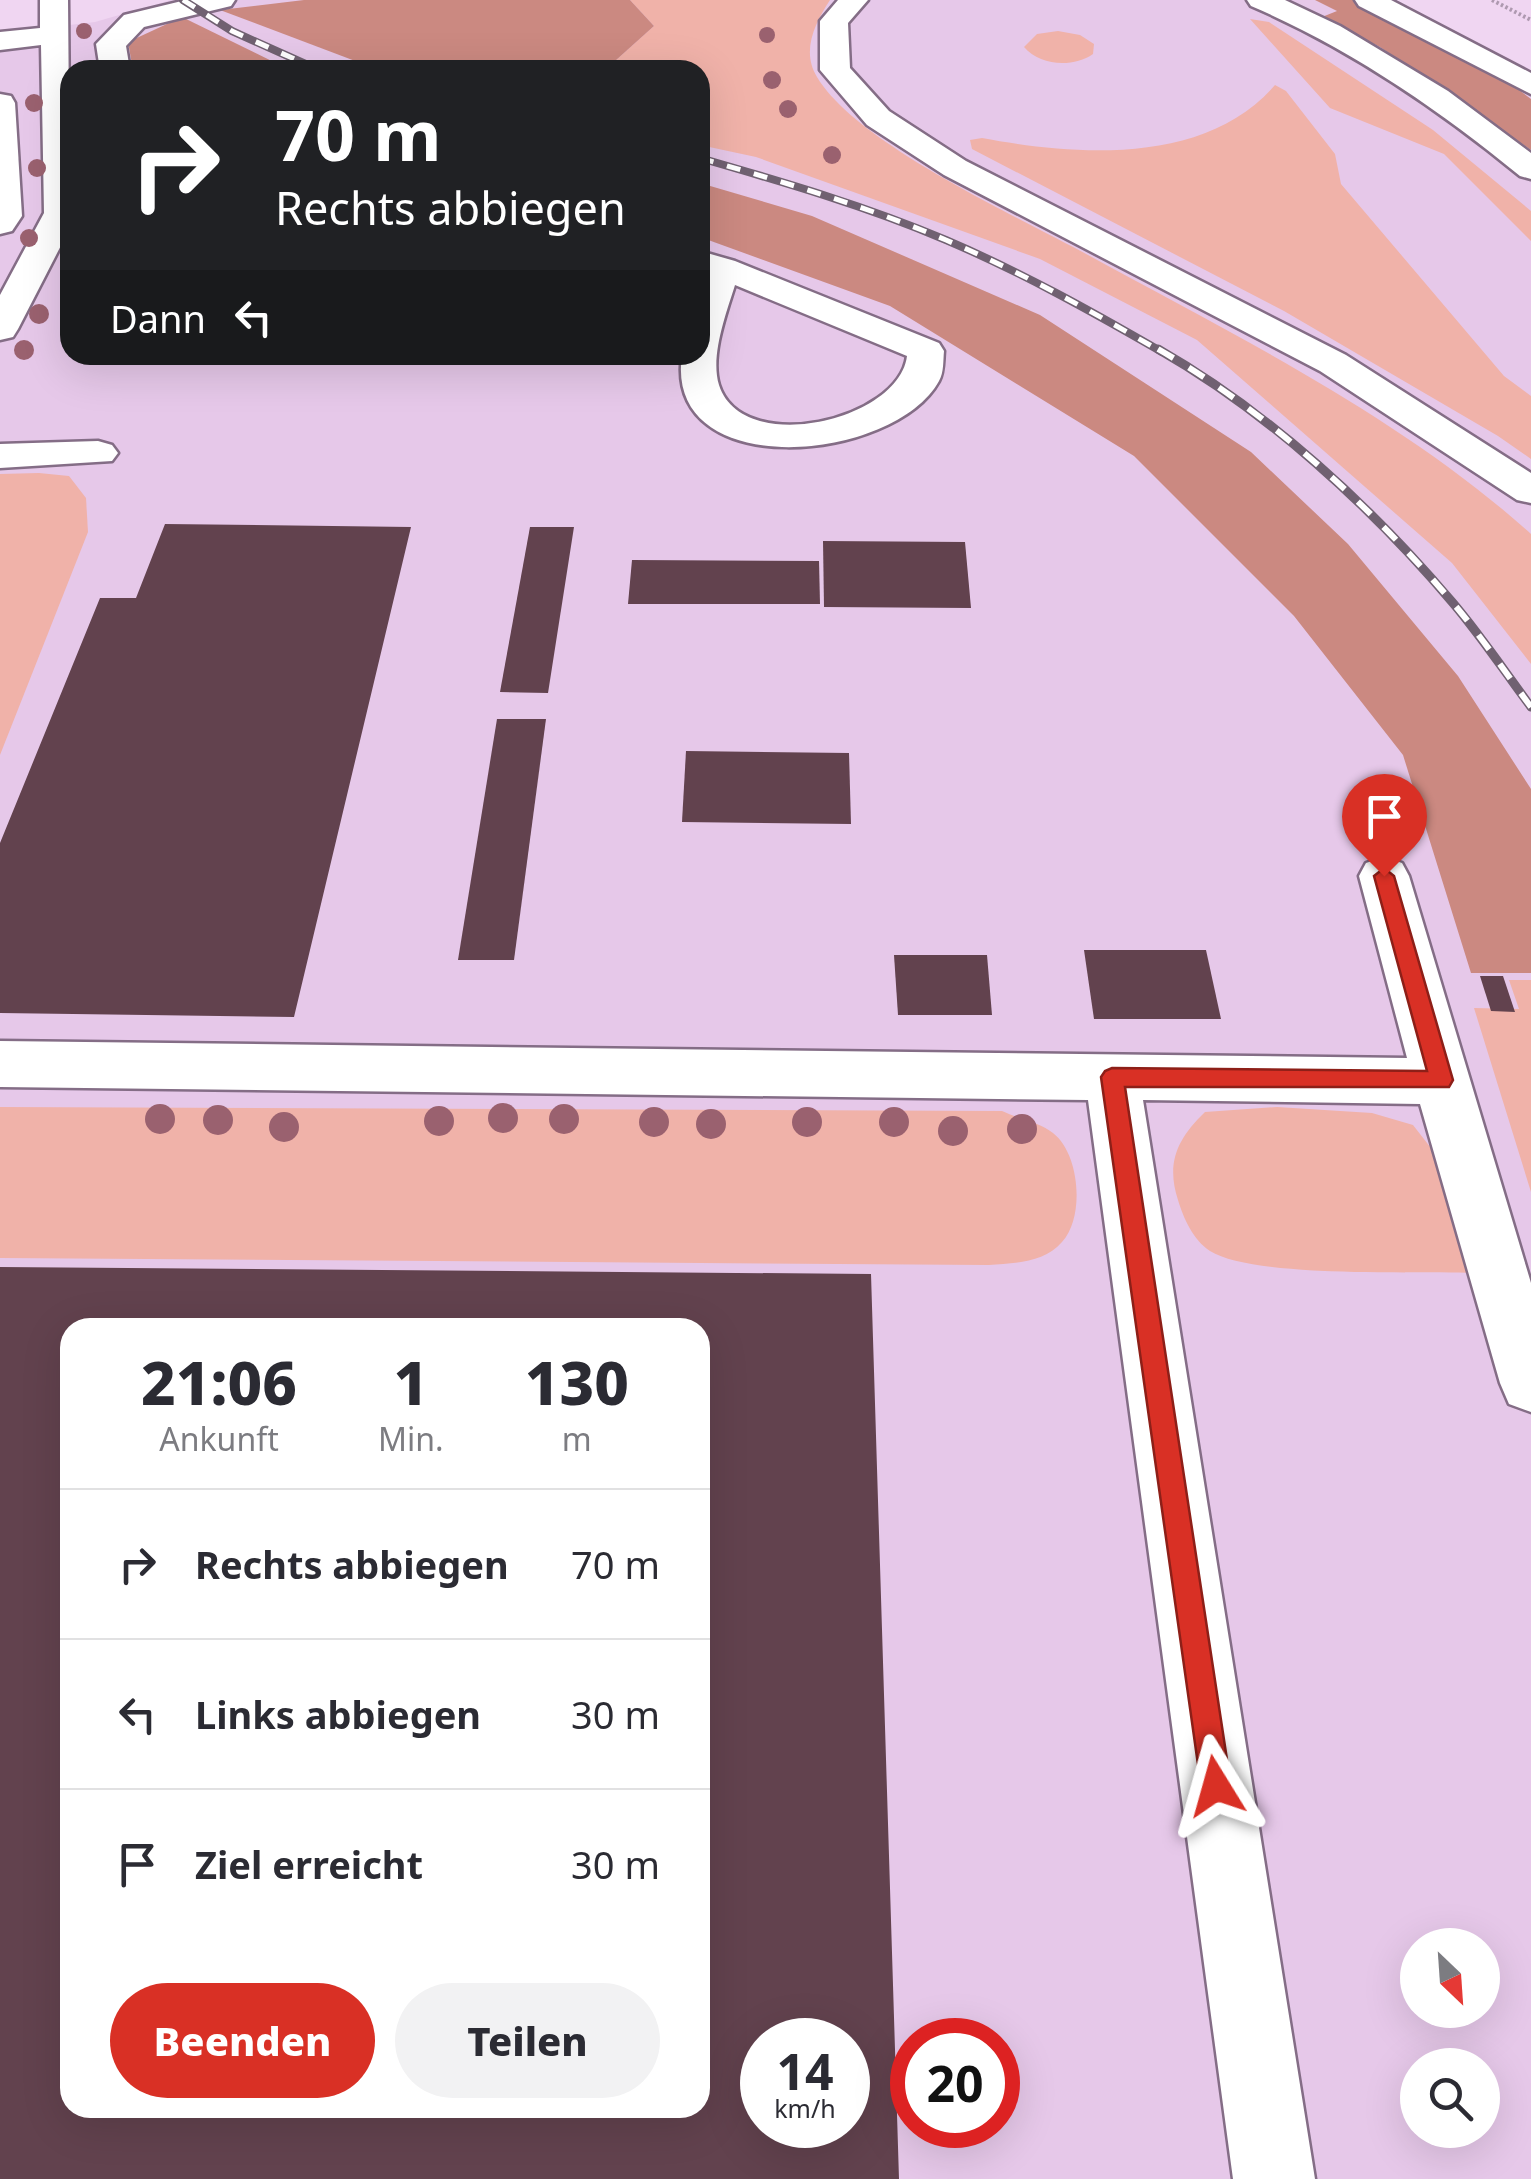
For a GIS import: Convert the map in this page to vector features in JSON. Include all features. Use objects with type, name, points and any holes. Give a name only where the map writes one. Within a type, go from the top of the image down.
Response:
[{"type":"lane","points":[[54,0],[60,112]]},
{"type":"lane","points":[[113,60],[111,44],[134,21],[221,0]]},
{"type":"lane","points":[[854,0],[834,20],[835,70],[878,118],[956,168],[1332,363],[1531,491]]},
{"type":"lane","points":[[1260,0],[1302,19],[1412,84],[1531,170]]},
{"type":"lane","points":[[1369,0],[1531,86]]},
{"type":"lane","points":[[0,41],[55,35]]},
{"type":"lane","points":[[0,103],[2,209],[60,192]]},
{"type":"lane","points":[[0,329],[60,215]]},
{"type":"lane","points":[[702,365],[700,387],[721,418],[762,436],[820,437],[884,409],[922,379],[926,351],[711,264]]},
{"type":"lane","points":[[0,456],[98,454]]},
{"type":"lane","points":[[1384,876],[1531,1384]]},
{"type":"lane","points":[[0,1064],[1441,1080]]},
{"type":"lane","points":[[1112,1077],[1274,2179]]},
{"type":"path","points":[[1492,0],[1531,20]]},
{"type":"shaded area","points":[[171,0],[1390,0],[1531,75],[1531,2179],[0,2179],[0,33],[95,22]]},
{"type":"shaded area","points":[[304,0],[630,0],[654,26],[616,60],[352,60],[220,10]]},
{"type":"shaded area","points":[[630,0],[830,0],[812,37],[812,67],[837,102],[866,128],[941,177],[1318,382],[1430,454],[1531,534],[1531,664],[1452,563],[1197,340],[1040,259],[756,157],[710,147],[710,60],[616,60],[654,26]]},
{"type":"shaded area","points":[[1315,0],[1355,0],[1514,86],[1531,99],[1531,150],[1380,47],[1322,17],[1337,11]]},
{"type":"shaded area","points":[[182,17],[270,60],[131,60],[128,42]]},
{"type":"shaded area","points":[[1250,19],[1269,22],[1433,130],[1531,211],[1531,241],[1444,154],[1330,108]]},
{"type":"shaded area","points":[[1058,31],[1080,35],[1094,44],[1093,54],[1057,63],[1039,58],[1024,47],[1037,34]]},
{"type":"shaded area","points":[[1275,85],[1286,91],[1335,154],[1341,184],[1504,376],[1531,396],[1531,459],[1284,311],[972,149],[970,140],[1099,150],[1177,142],[1214,130],[1247,111]]},
{"type":"shaded area","points":[[710,186],[812,216],[1040,315],[1251,452],[1348,544],[1458,676],[1531,789],[1531,973],[1471,973],[1403,755],[1294,616],[1134,456],[890,306],[710,241]]},
{"type":"shaded area","points":[[0,474],[69,476],[86,498],[88,532],[0,755]]},
{"type":"shaded area","points":[[1509,980],[1531,980],[1531,1192],[1474,1008],[1519,1009]]},
{"type":"shaded area","points":[[0,1107],[1002,1111],[1042,1126],[1062,1143],[1074,1170],[1076,1202],[1069,1231],[1055,1249],[1028,1261],[989,1265],[0,1258]]},
{"type":"shaded area","points":[[1277,1107],[1372,1113],[1413,1125],[1452,1175],[1474,1273],[1261,1266],[1231,1260],[1204,1246],[1186,1221],[1175,1187],[1174,1163],[1181,1142],[1205,1112]]},
{"type":"building","points":[[165,524],[411,527],[294,1017],[0,1013],[0,843],[100,598],[136,598]]},
{"type":"building","points":[[530,527],[574,527],[548,693],[500,692]]},
{"type":"building","points":[[823,541],[965,542],[971,608],[824,607]]},
{"type":"building","points":[[632,560],[819,561],[820,604],[628,604]]},
{"type":"building","points":[[497,719],[546,719],[514,960],[458,960]]},
{"type":"building","points":[[686,751],[849,753],[851,824],[682,822]]},
{"type":"building","points":[[1084,950],[1206,950],[1221,1019],[1094,1019]]},
{"type":"building","points":[[894,955],[987,955],[992,1015],[898,1015]]},
{"type":"building","points":[[1480,976],[1503,976],[1515,1012],[1491,1011]]},
{"type":"building","points":[[0,1267],[871,1274],[894,2018],[890,2018],[890,2148],[898,2148],[899,2179],[0,2179]]},
{"type":"railway","points":[[183,0],[232,31],[297,60]]},
{"type":"railway","points":[[710,161],[855,205],[946,240],[1056,293],[1162,352]]},
{"type":"railway","points":[[1158,349],[1278,431],[1353,497],[1453,603],[1531,707]]},
{"type":"route","points":[[1216,1786],[1112,1077],[1441,1080],[1384,876]]}]
